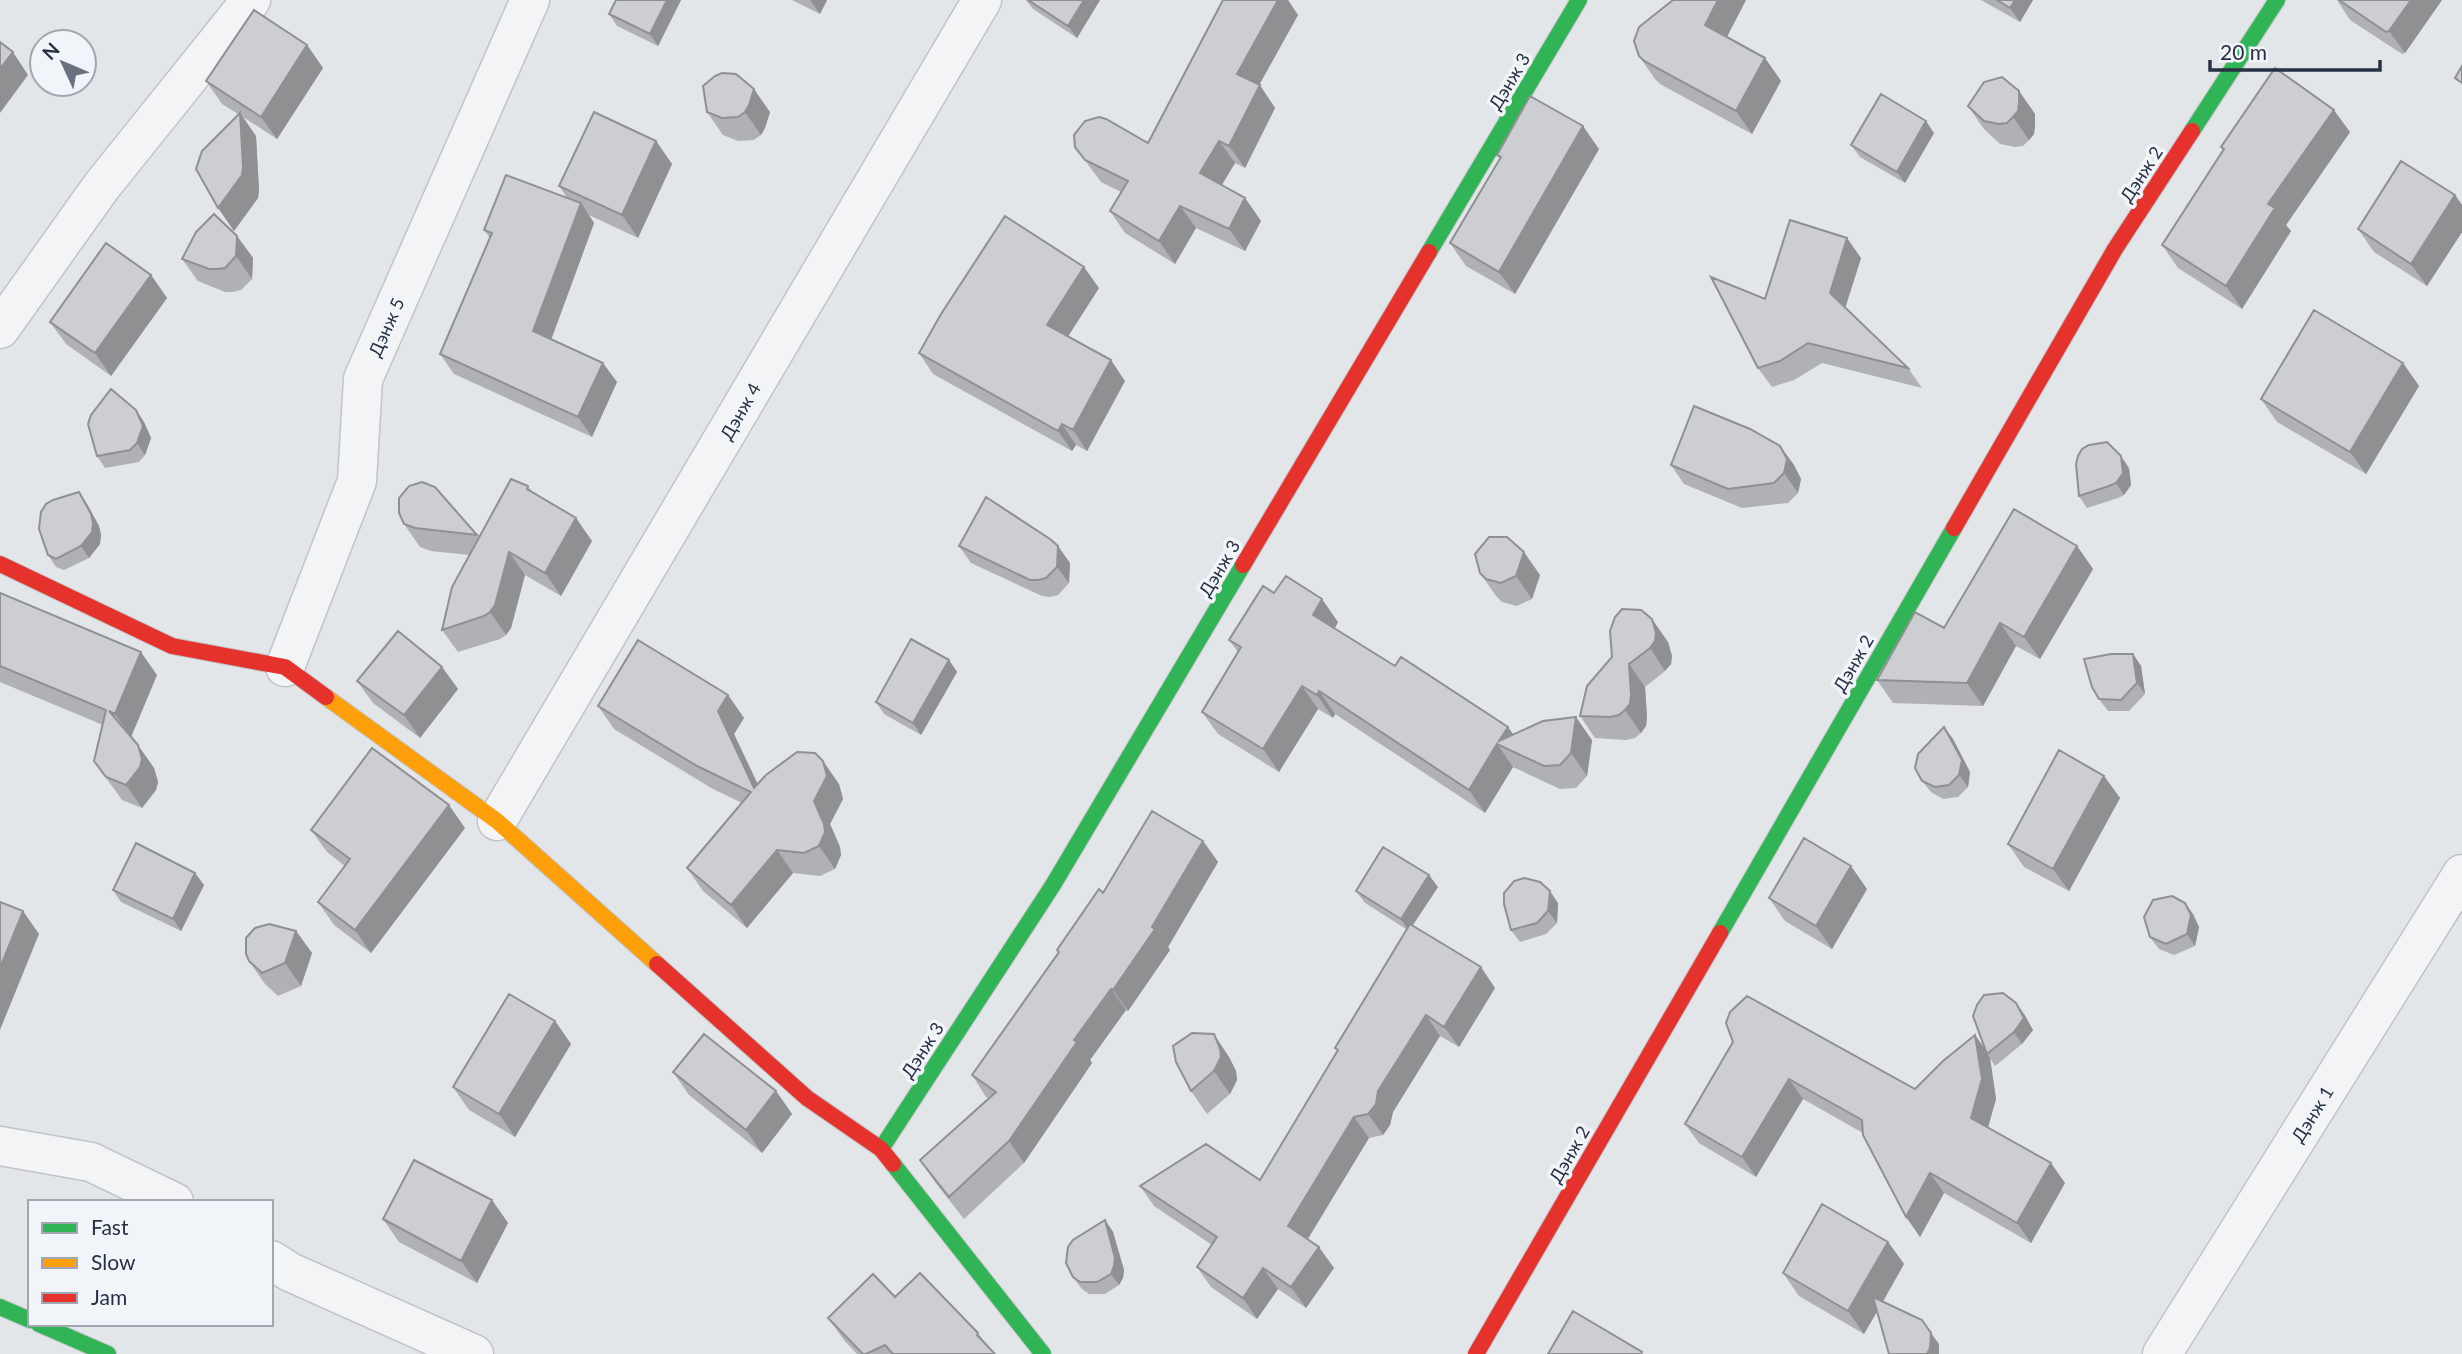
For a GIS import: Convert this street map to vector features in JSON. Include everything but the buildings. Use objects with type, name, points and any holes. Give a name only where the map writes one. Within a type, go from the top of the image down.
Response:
[{"type":"street","points":[[0,329],[101,187],[251,0]]},
{"type":"street","name":"Дэнж 5","points":[[285,667],[357,481],[363,379],[530,0]]},
{"type":"street","name":"Дэнж 4","points":[[497,821],[982,0]]},
{"type":"street","name":"Дэнж 3","points":[[881,1149],[1053,885],[1579,0]]},
{"type":"street","name":"Дэнж 2","points":[[1476,1354],[2115,248],[2277,0]]},
{"type":"street","points":[[0,564],[172,646],[285,667],[497,821],[807,1098],[881,1149],[1043,1354]]},
{"type":"street","name":"Дэнж 1","points":[[2162,1354],[2462,874]]},
{"type":"street","points":[[0,1146],[91,1162],[170,1200]]},
{"type":"street","points":[[273,1261],[290,1272],[474,1354]]},
{"type":"street","points":[[0,1307],[28,1319]]},
{"type":"street","points":[[44,1326],[108,1354]]},
{"type":"traffic: fast","points":[[1429,252],[1579,0]]},
{"type":"traffic: fast","points":[[2192,131],[2277,0]]},
{"type":"traffic: fast","points":[[1720,933],[1954,528]]},
{"type":"traffic: fast","points":[[881,1149],[1053,885],[1243,565]]},
{"type":"traffic: fast","points":[[893,1164],[1043,1354]]},
{"type":"traffic: fast","points":[[0,1307],[28,1319]]},
{"type":"traffic: fast","points":[[44,1326],[108,1354]]},
{"type":"traffic: slow","points":[[326,697],[497,821],[657,964]]},
{"type":"traffic: jam","points":[[1954,528],[2115,249],[2192,131]]},
{"type":"traffic: jam","points":[[1243,565],[1429,252]]},
{"type":"traffic: jam","points":[[0,564],[172,646],[285,667],[326,697]]},
{"type":"traffic: jam","points":[[1476,1354],[1720,933]]},
{"type":"traffic: jam","points":[[657,964],[807,1098],[881,1149],[893,1164]]}]
